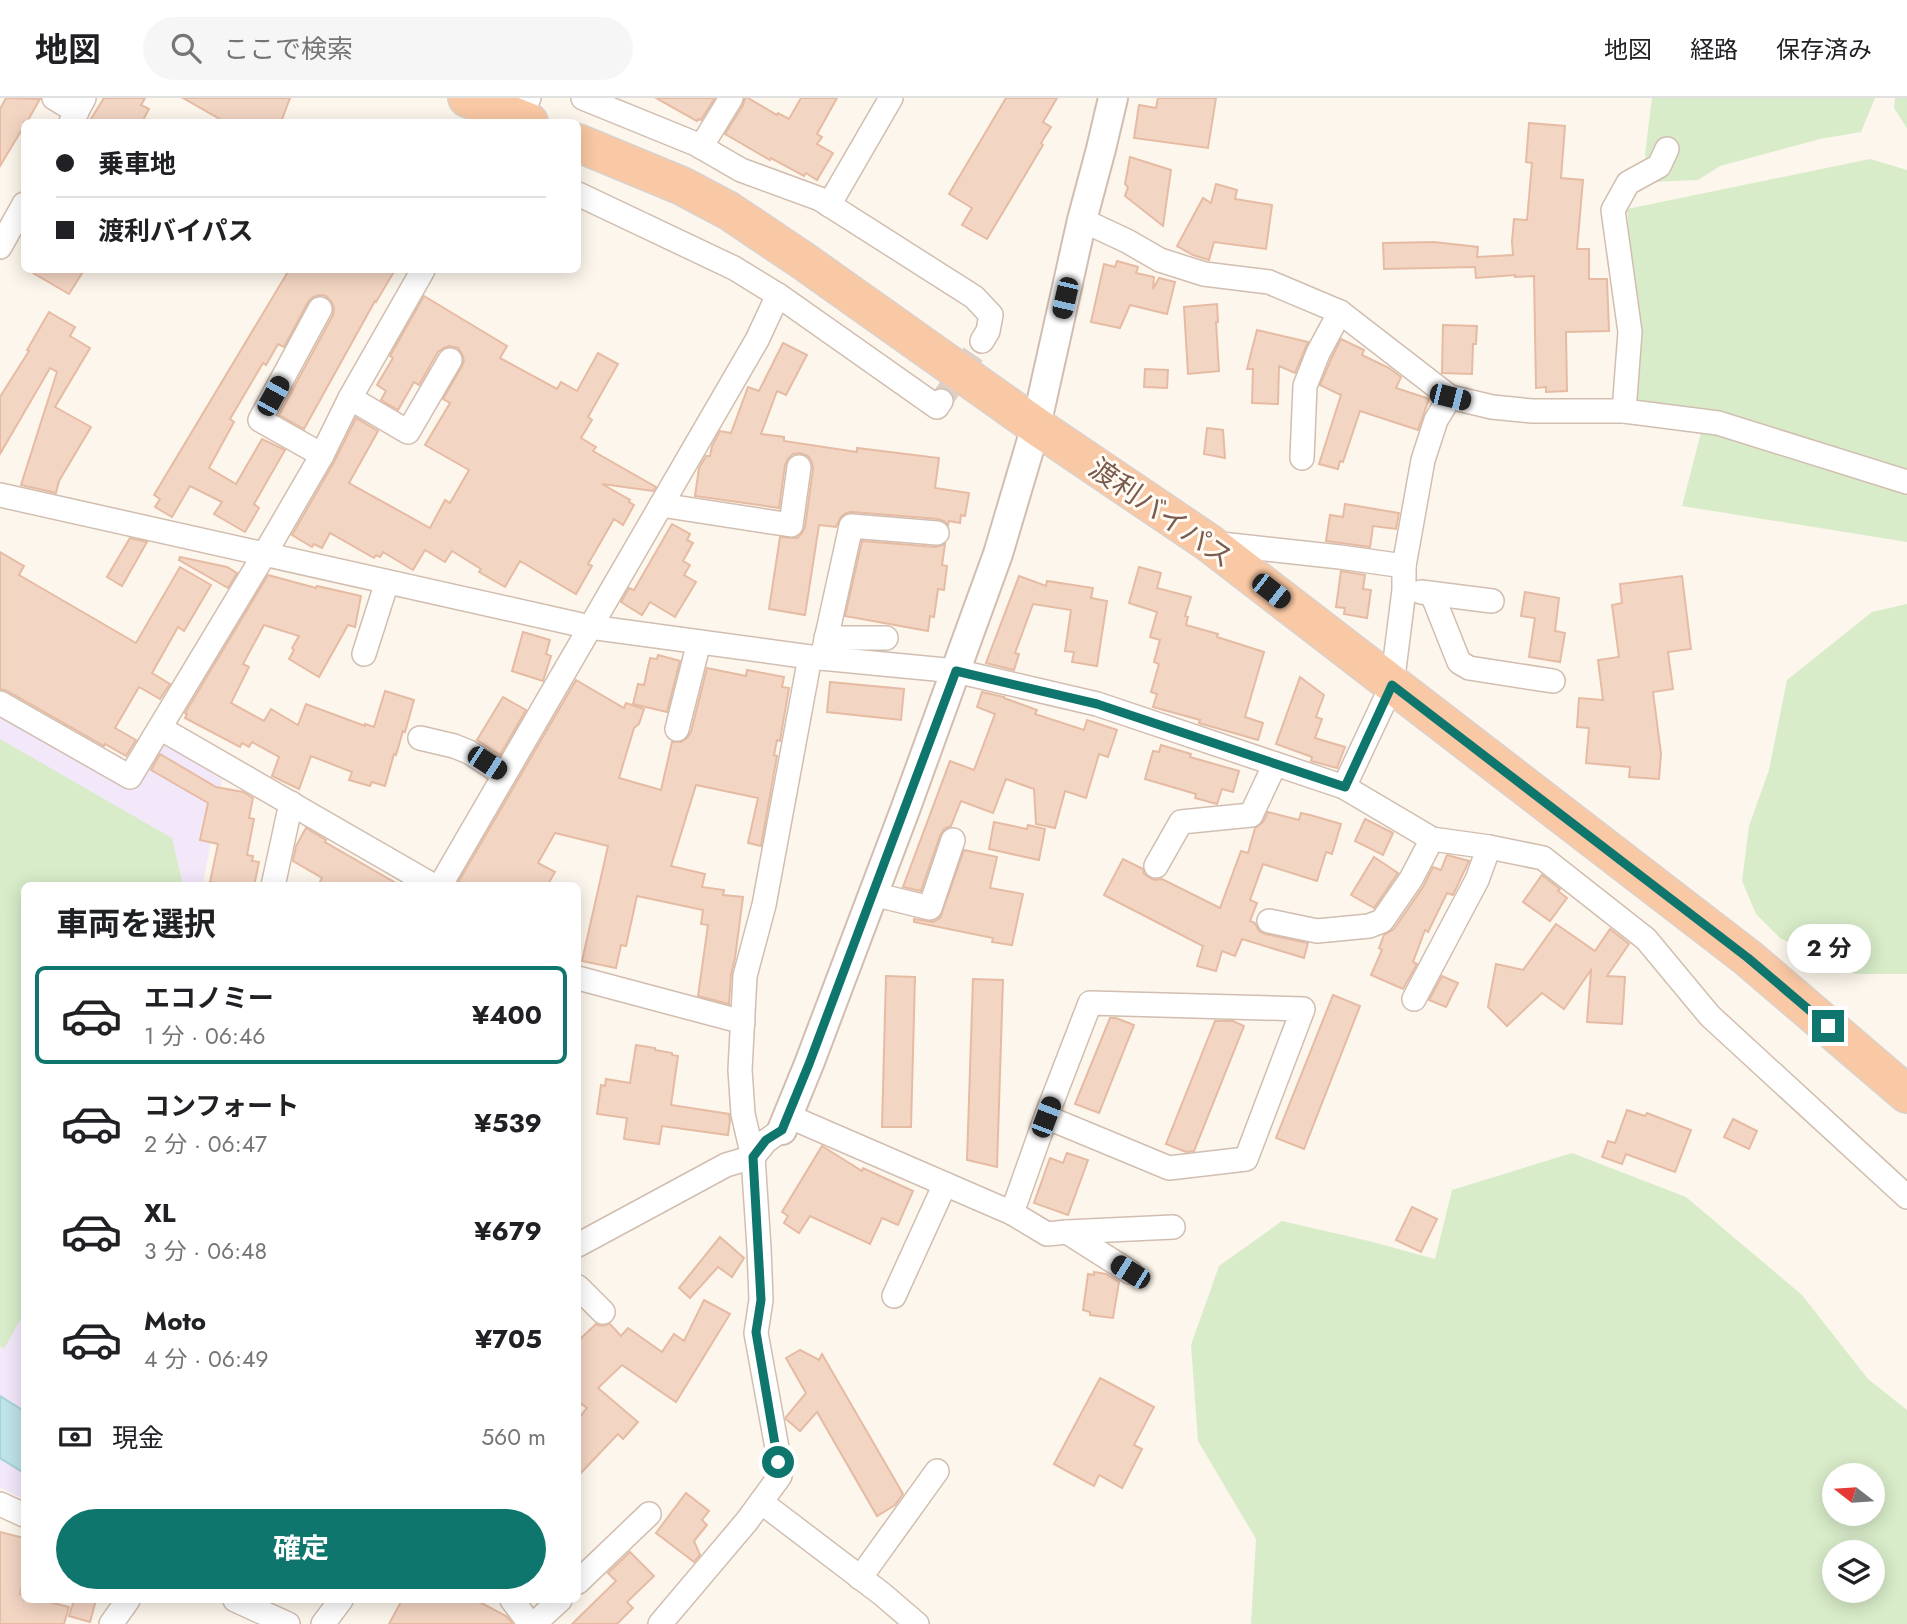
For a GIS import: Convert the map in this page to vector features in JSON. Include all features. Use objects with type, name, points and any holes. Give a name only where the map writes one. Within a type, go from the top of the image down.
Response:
[{"type":"highway","points":[[467,98],[523,115]]},
{"type":"highway","name":"渡利バイパス","points":[[581,143],[682,186],[729,211],[1036,426],[1209,543],[1748,958],[1907,1094]]},
{"type":"street","points":[[54,98],[77,111]]},
{"type":"street","points":[[583,98],[701,147],[741,170],[820,199],[974,297],[991,315],[988,331],[982,341]]},
{"type":"street","points":[[701,147],[731,98]]},
{"type":"street","points":[[829,205],[891,98]]},
{"type":"street","points":[[581,1243],[726,1165],[753,1157],[766,1140],[785,1123],[873,894],[998,554],[1036,426],[1082,220],[1113,98]]},
{"type":"street","points":[[1624,411],[1630,332],[1613,210],[1628,183],[1659,166],[1667,149]]},
{"type":"street","points":[[581,195],[734,268],[778,295],[937,407],[941,401]]},
{"type":"street","points":[[0,247],[21,209]]},
{"type":"street","points":[[1082,220],[1160,260],[1204,274],[1269,282],[1340,312],[1450,397],[1492,407],[1532,411],[1624,411],[1718,423],[1907,482]]},
{"type":"street","points":[[0,703],[130,777],[322,455],[350,398],[421,273]]},
{"type":"street","points":[[442,882],[757,340],[778,295]]},
{"type":"street","points":[[320,309],[260,420],[322,455]]},
{"type":"street","points":[[1302,458],[1304,386],[1340,312]]},
{"type":"street","points":[[350,398],[408,432],[450,360]]},
{"type":"street","points":[[1345,787],[1392,685],[1404,590],[1404,566],[1423,460],[1436,420],[1450,397]]},
{"type":"street","points":[[661,505],[791,525],[799,467]]},
{"type":"street","points":[[0,495],[590,627],[699,642],[819,651],[956,671],[1097,704],[1345,787],[1432,839],[1543,858],[1646,939],[1710,1016],[1907,1197]]},
{"type":"street","points":[[660,1624],[747,1521],[780,1476],[756,1332],[761,1300],[753,1157],[743,1114],[740,1070],[745,976],[764,905],[819,651],[851,526],[937,533]]},
{"type":"street","points":[[1209,543],[1340,556],[1404,566]]},
{"type":"street","points":[[364,654],[387,582]]},
{"type":"street","points":[[1404,590],[1492,601]]},
{"type":"street","points":[[1432,594],[1459,662],[1469,668],[1553,681]]},
{"type":"street","points":[[819,651],[886,638]]},
{"type":"street","points":[[677,729],[699,642]]},
{"type":"street","points":[[160,728],[427,882]]},
{"type":"street","points":[[420,738],[469,752],[504,775]]},
{"type":"street","points":[[1156,866],[1181,822],[1251,815],[1275,764]]},
{"type":"street","points":[[274,882],[291,803]]},
{"type":"street","points":[[1269,921],[1317,931],[1369,926],[1382,921],[1432,839]]},
{"type":"street","points":[[873,894],[930,908],[953,840]]},
{"type":"street","points":[[1414,999],[1477,880],[1489,847]]},
{"type":"street","points":[[581,979],[743,1022]]},
{"type":"street","points":[[1012,1213],[1046,1117],[1090,1003],[1303,1009],[1246,1159],[1169,1168],[1046,1117]]},
{"type":"street","points":[[785,1123],[945,1184],[1012,1213],[1047,1234],[1173,1227]]},
{"type":"street","points":[[894,1296],[945,1184]]},
{"type":"street","points":[[1067,1232],[1130,1272]]},
{"type":"street","points":[[581,1290],[603,1312]]},
{"type":"street","points":[[860,1578],[937,1471]]},
{"type":"street","points":[[761,1502],[915,1623]]},
{"type":"street","points":[[0,1504],[21,1514]]},
{"type":"street","points":[[581,1579],[649,1514]]},
{"type":"street","points":[[111,1624],[126,1603]]},
{"type":"street","points":[[242,1603],[288,1624]]},
{"type":"street","points":[[323,1624],[339,1603]]},
{"type":"street","points":[[514,1603],[532,1624],[556,1603]]},
{"type":"shaded area","points":[[0,712],[132,788],[162,742],[222,779],[204,882],[21,882],[21,1498],[0,1488]]},
{"type":"green space","points":[[1652,98],[1875,98],[1861,132],[1820,139],[1720,166],[1698,180],[1650,182],[1645,154]]},
{"type":"green space","points":[[1895,98],[1907,98],[1907,128],[1894,108]]},
{"type":"green space","points":[[1870,159],[1907,170],[1907,542],[1682,506],[1705,417],[1633,404],[1636,330],[1627,209]]},
{"type":"green space","points":[[1907,604],[1907,974],[1855,974],[1780,938],[1756,914],[1742,881],[1749,826],[1769,770],[1787,680],[1872,612]]},
{"type":"green space","points":[[0,739],[172,838],[182,882],[21,882],[21,1318],[4,1349],[0,1346]]},
{"type":"green space","points":[[1572,1153],[1686,1197],[1802,1295],[1868,1379],[1907,1410],[1907,1624],[1251,1624],[1256,1539],[1198,1441],[1191,1345],[1219,1266],[1282,1221],[1435,1259],[1452,1190]]},
{"type":"water","points":[[0,1396],[21,1409],[21,1471],[0,1458]]},
{"type":"building","points":[[6,98],[40,99],[29,119],[21,119],[21,131],[0,166],[0,109]]},
{"type":"building","points":[[104,98],[145,98],[141,105],[149,109],[144,119],[91,119]]},
{"type":"building","points":[[183,98],[290,98],[282,119],[220,119]]},
{"type":"building","points":[[656,98],[715,98],[701,120],[697,121]]},
{"type":"building","points":[[745,98],[789,119],[801,98],[837,98],[817,134],[822,137],[817,144],[833,153],[817,180],[771,158],[770,160],[725,134]]},
{"type":"building","points":[[1006,98],[1057,98],[1043,122],[1051,127],[1041,143],[1043,145],[987,239],[962,225],[972,208],[949,194]]},
{"type":"building","points":[[1158,98],[1216,98],[1208,148],[1134,138],[1139,105],[1156,108]]},
{"type":"building","points":[[1529,123],[1565,126],[1561,178],[1583,180],[1577,249],[1589,249],[1589,279],[1607,279],[1609,331],[1566,332],[1567,391],[1546,392],[1546,387],[1536,388],[1534,276],[1476,278],[1475,267],[1384,269],[1383,243],[1434,242],[1478,247],[1477,257],[1513,255],[1514,219],[1527,220],[1532,163],[1526,162]]},
{"type":"building","points":[[1130,157],[1171,170],[1163,226],[1125,196]]},
{"type":"building","points":[[1216,184],[1237,190],[1235,199],[1272,205],[1266,249],[1214,242],[1209,260],[1177,246],[1203,198],[1211,203]]},
{"type":"building","points":[[1117,261],[1138,267],[1136,273],[1154,277],[1153,289],[1159,278],[1175,282],[1167,314],[1130,305],[1120,328],[1091,322],[1104,264],[1115,267]]},
{"type":"building","points":[[33,273],[82,273],[69,294]]},
{"type":"building","points":[[287,273],[393,273],[304,429],[279,415],[333,315],[331,301],[320,295],[308,302],[284,347],[278,344],[266,365],[263,363],[230,419],[234,422],[209,468],[236,484],[262,439],[285,450],[254,504],[259,508],[245,532],[214,514],[222,502],[190,486],[172,517],[155,507],[160,499],[154,495]]},
{"type":"building","points":[[424,296],[507,346],[500,358],[557,389],[561,382],[577,391],[598,353],[618,364],[588,417],[592,420],[581,438],[596,447],[593,451],[656,487],[653,491],[602,484],[634,505],[623,525],[614,519],[588,564],[592,566],[576,594],[520,561],[505,587],[479,572],[481,569],[452,551],[445,562],[425,550],[413,570],[383,552],[380,557],[376,555],[374,558],[330,533],[322,548],[314,544],[312,547],[292,535],[356,418],[378,431],[349,483],[430,528],[445,500],[450,503],[469,470],[425,445],[450,403],[443,399],[464,361],[458,348],[449,346],[438,352],[419,385],[414,382],[398,410],[381,400],[386,391],[377,385]]},
{"type":"building","points":[[1217,304],[1219,371],[1188,374],[1184,307]]},
{"type":"building","points":[[49,312],[75,327],[70,336],[90,348],[55,407],[91,427],[59,481],[56,493],[21,485],[57,372],[50,368],[0,454],[0,397],[29,351],[27,350]]},
{"type":"building","points":[[1443,325],[1477,326],[1476,344],[1473,344],[1472,374],[1442,373]]},
{"type":"building","points":[[1257,330],[1308,342],[1295,373],[1279,366],[1278,404],[1252,403],[1253,369],[1247,369]]},
{"type":"building","points":[[1341,339],[1364,350],[1362,355],[1401,377],[1396,388],[1429,399],[1418,430],[1360,411],[1343,462],[1340,461],[1338,469],[1319,464],[1341,395],[1320,385]]},
{"type":"building","points":[[783,343],[807,355],[786,395],[777,391],[761,434],[784,437],[784,441],[857,452],[857,448],[939,458],[935,488],[969,493],[965,516],[961,515],[960,523],[949,521],[948,525],[938,519],[852,512],[841,517],[836,527],[819,525],[805,615],[769,609],[780,537],[797,538],[805,527],[813,469],[808,456],[793,454],[788,459],[779,508],[695,496],[699,468],[706,456],[710,456],[720,431],[731,433],[748,387],[759,391]]},
{"type":"building","points":[[1145,369],[1168,370],[1167,388],[1144,387]]},
{"type":"building","points":[[1207,428],[1223,430],[1225,458],[1204,454]]},
{"type":"building","points":[[1345,504],[1399,513],[1396,529],[1373,526],[1370,547],[1326,541],[1330,515],[1343,517]]},
{"type":"building","points":[[672,524],[690,534],[687,540],[693,543],[683,561],[690,565],[684,575],[696,582],[675,617],[650,602],[642,615],[621,602],[629,588],[634,590]]},
{"type":"building","points":[[130,538],[147,542],[122,586],[107,577]]},
{"type":"building","points":[[862,541],[936,547],[945,544],[942,565],[947,566],[944,590],[938,589],[934,617],[930,616],[928,631],[845,616]]},
{"type":"building","points":[[0,552],[24,566],[19,575],[136,643],[180,567],[211,585],[184,631],[178,627],[152,673],[170,684],[160,699],[139,687],[115,728],[136,740],[126,756],[0,689]]},
{"type":"building","points":[[180,557],[227,567],[237,573],[228,588],[179,560]]},
{"type":"building","points":[[1139,567],[1161,573],[1157,588],[1191,597],[1185,616],[1188,617],[1186,625],[1264,652],[1245,717],[1263,723],[1258,740],[1153,707],[1157,694],[1151,692],[1159,664],[1154,662],[1160,640],[1150,637],[1157,612],[1129,603]]},
{"type":"building","points":[[1341,571],[1365,575],[1363,589],[1371,590],[1367,618],[1344,614],[1345,608],[1336,607]]},
{"type":"building","points":[[268,575],[316,588],[317,586],[361,596],[355,627],[348,625],[319,677],[289,659],[299,636],[264,625],[243,664],[249,667],[231,703],[264,721],[271,709],[298,725],[306,704],[374,727],[385,691],[414,700],[385,786],[372,782],[370,786],[349,780],[352,772],[311,756],[299,789],[272,776],[279,757],[252,742],[249,747],[242,743],[240,747],[185,718],[185,713]]},
{"type":"building","points":[[1019,576],[1046,586],[1047,581],[1093,588],[1091,598],[1107,601],[1097,666],[1072,662],[1074,652],[1065,651],[1071,610],[1033,604],[1015,653],[1019,654],[1014,670],[986,663]]},
{"type":"building","points":[[1682,576],[1691,649],[1668,652],[1673,689],[1653,692],[1661,754],[1659,779],[1629,777],[1630,767],[1586,763],[1589,728],[1577,727],[1579,698],[1603,700],[1598,660],[1619,657],[1612,605],[1622,603],[1620,584]]},
{"type":"building","points":[[1525,592],[1559,598],[1555,631],[1565,633],[1560,662],[1529,657],[1535,618],[1521,616]]},
{"type":"building","points":[[523,632],[550,640],[546,654],[551,656],[543,681],[512,671]]},
{"type":"building","points":[[658,655],[680,661],[667,712],[633,704],[638,684],[644,685],[650,658],[657,659]]},
{"type":"building","points":[[707,668],[746,676],[747,670],[784,677],[782,687],[789,688],[780,741],[777,740],[774,755],[777,756],[761,846],[748,843],[758,798],[696,785],[671,866],[705,874],[702,887],[724,890],[723,895],[743,897],[729,1004],[698,996],[708,925],[701,924],[703,910],[637,896],[626,946],[621,945],[616,968],[582,961],[608,846],[555,833],[538,863],[555,872],[549,882],[458,882],[576,680],[624,708],[626,703],[644,709],[639,724],[634,728],[619,778],[661,790],[672,742],[681,742],[691,732]]},
{"type":"building","points":[[1300,677],[1324,695],[1316,717],[1322,719],[1315,738],[1345,747],[1337,768],[1311,761],[1312,757],[1276,744]]},
{"type":"building","points":[[830,682],[904,689],[901,720],[827,712]]},
{"type":"building","points":[[982,692],[1004,697],[1037,710],[1035,714],[1084,730],[1087,720],[1117,730],[1108,757],[1099,754],[1086,798],[1065,791],[1055,828],[1036,824],[1034,789],[1006,779],[993,813],[961,801],[951,826],[944,829],[940,836],[921,891],[903,887],[950,761],[974,770],[995,714],[977,707]]},
{"type":"building","points":[[503,697],[526,710],[500,755],[477,740]]},
{"type":"building","points":[[1161,745],[1191,754],[1190,757],[1239,771],[1233,792],[1222,789],[1217,804],[1195,798],[1196,794],[1145,779],[1153,751],[1159,752]]},
{"type":"building","points":[[160,754],[216,787],[243,792],[253,798],[249,818],[254,819],[247,855],[253,856],[252,861],[259,862],[255,882],[210,882],[218,844],[200,840],[208,803],[151,770]]},
{"type":"building","points":[[1268,812],[1299,820],[1301,813],[1341,824],[1332,854],[1326,852],[1317,881],[1263,864],[1250,900],[1257,903],[1250,921],[1255,923],[1259,931],[1308,943],[1304,958],[1242,939],[1235,956],[1222,951],[1216,971],[1197,966],[1203,946],[1104,895],[1123,859],[1143,869],[1144,874],[1150,878],[1162,879],[1220,908],[1241,851],[1248,853],[1255,828],[1263,822]]},
{"type":"building","points":[[1365,819],[1393,833],[1383,855],[1355,841]]},
{"type":"building","points":[[994,822],[1027,829],[1028,825],[1045,829],[1039,860],[989,849]]},
{"type":"building","points":[[306,828],[394,882],[320,882],[322,878],[293,861],[296,846]]},
{"type":"building","points":[[964,850],[997,857],[990,888],[1023,894],[1012,945],[992,942],[993,938],[914,922],[914,919],[933,922],[940,918]]},
{"type":"building","points":[[1447,855],[1469,861],[1453,895],[1447,893],[1428,932],[1425,930],[1413,962],[1417,964],[1403,989],[1371,975],[1382,950],[1379,948],[1384,935],[1394,929],[1423,887],[1433,867],[1441,870]]},
{"type":"building","points":[[1374,857],[1398,873],[1374,908],[1351,895]]},
{"type":"building","points":[[1542,875],[1567,898],[1550,921],[1523,902]]},
{"type":"building","points":[[1556,924],[1595,951],[1610,929],[1629,944],[1607,976],[1625,977],[1622,1024],[1587,1022],[1591,970],[1564,1009],[1542,993],[1507,1026],[1488,1007],[1496,964],[1523,970]]},
{"type":"building","points":[[886,976],[915,977],[911,1127],[882,1127]]},
{"type":"building","points":[[1442,976],[1458,983],[1446,1007],[1429,1000]]},
{"type":"building","points":[[973,979],[1003,980],[997,1167],[967,1160]]},
{"type":"building","points":[[1333,995],[1360,1006],[1304,1149],[1276,1138]]},
{"type":"building","points":[[1110,1018],[1134,1025],[1099,1113],[1075,1104]]},
{"type":"building","points":[[1215,1021],[1233,1021],[1244,1026],[1194,1151],[1186,1152],[1166,1144]]},
{"type":"building","points":[[636,1045],[678,1056],[671,1105],[729,1114],[728,1135],[662,1126],[659,1144],[624,1139],[627,1118],[597,1114],[601,1085],[605,1086],[606,1079],[630,1083]]},
{"type":"building","points":[[1627,1110],[1645,1116],[1647,1113],[1691,1130],[1675,1172],[1626,1154],[1622,1164],[1602,1157],[1608,1141],[1615,1143]]},
{"type":"building","points":[[1733,1119],[1757,1131],[1749,1149],[1724,1137]]},
{"type":"building","points":[[822,1146],[862,1171],[863,1168],[913,1191],[898,1225],[882,1218],[870,1244],[810,1216],[799,1233],[784,1223],[788,1216],[782,1212]]},
{"type":"building","points":[[1067,1153],[1088,1160],[1068,1215],[1034,1203],[1050,1158],[1063,1163]]},
{"type":"building","points":[[1412,1207],[1437,1219],[1421,1252],[1396,1240]]},
{"type":"building","points":[[720,1237],[744,1258],[732,1277],[718,1267],[690,1298],[679,1288]]},
{"type":"building","points":[[1094,1272],[1106,1274],[1119,1282],[1113,1318],[1090,1315],[1090,1312],[1083,1310],[1088,1274],[1094,1275]]},
{"type":"building","points":[[704,1300],[730,1314],[676,1402],[622,1365],[598,1388],[638,1422],[623,1439],[618,1434],[581,1473],[581,1415],[587,1408],[581,1405],[581,1338],[596,1324],[610,1324],[621,1336],[628,1328],[662,1352],[674,1334],[684,1341]]},
{"type":"building","points":[[800,1350],[819,1360],[822,1354],[903,1494],[895,1505],[877,1516],[817,1412],[800,1431],[786,1419],[806,1393],[786,1358]]},
{"type":"building","points":[[1100,1378],[1154,1407],[1134,1445],[1142,1449],[1122,1488],[1099,1475],[1094,1486],[1054,1464]]},
{"type":"building","points":[[686,1493],[709,1511],[702,1520],[707,1525],[694,1541],[700,1555],[694,1562],[656,1533]]},
{"type":"building","points":[[0,1532],[21,1537],[21,1603],[53,1603],[69,1607],[64,1624],[0,1624]]},
{"type":"building","points":[[630,1552],[654,1576],[627,1602],[633,1608],[617,1624],[572,1624],[616,1581],[608,1573]]},
{"type":"building","points":[[73,1603],[95,1603],[90,1622],[69,1616]]},
{"type":"building","points":[[400,1603],[482,1603],[506,1616],[513,1624],[389,1624]]},
{"type":"tunnel","points":[[941,401],[982,341]]},
{"type":"route","points":[[778,1462],[756,1332],[761,1300],[753,1157],[766,1140],[782,1130],[956,671],[1097,704],[1345,787],[1392,685],[1748,958],[1828,1026]]}]
